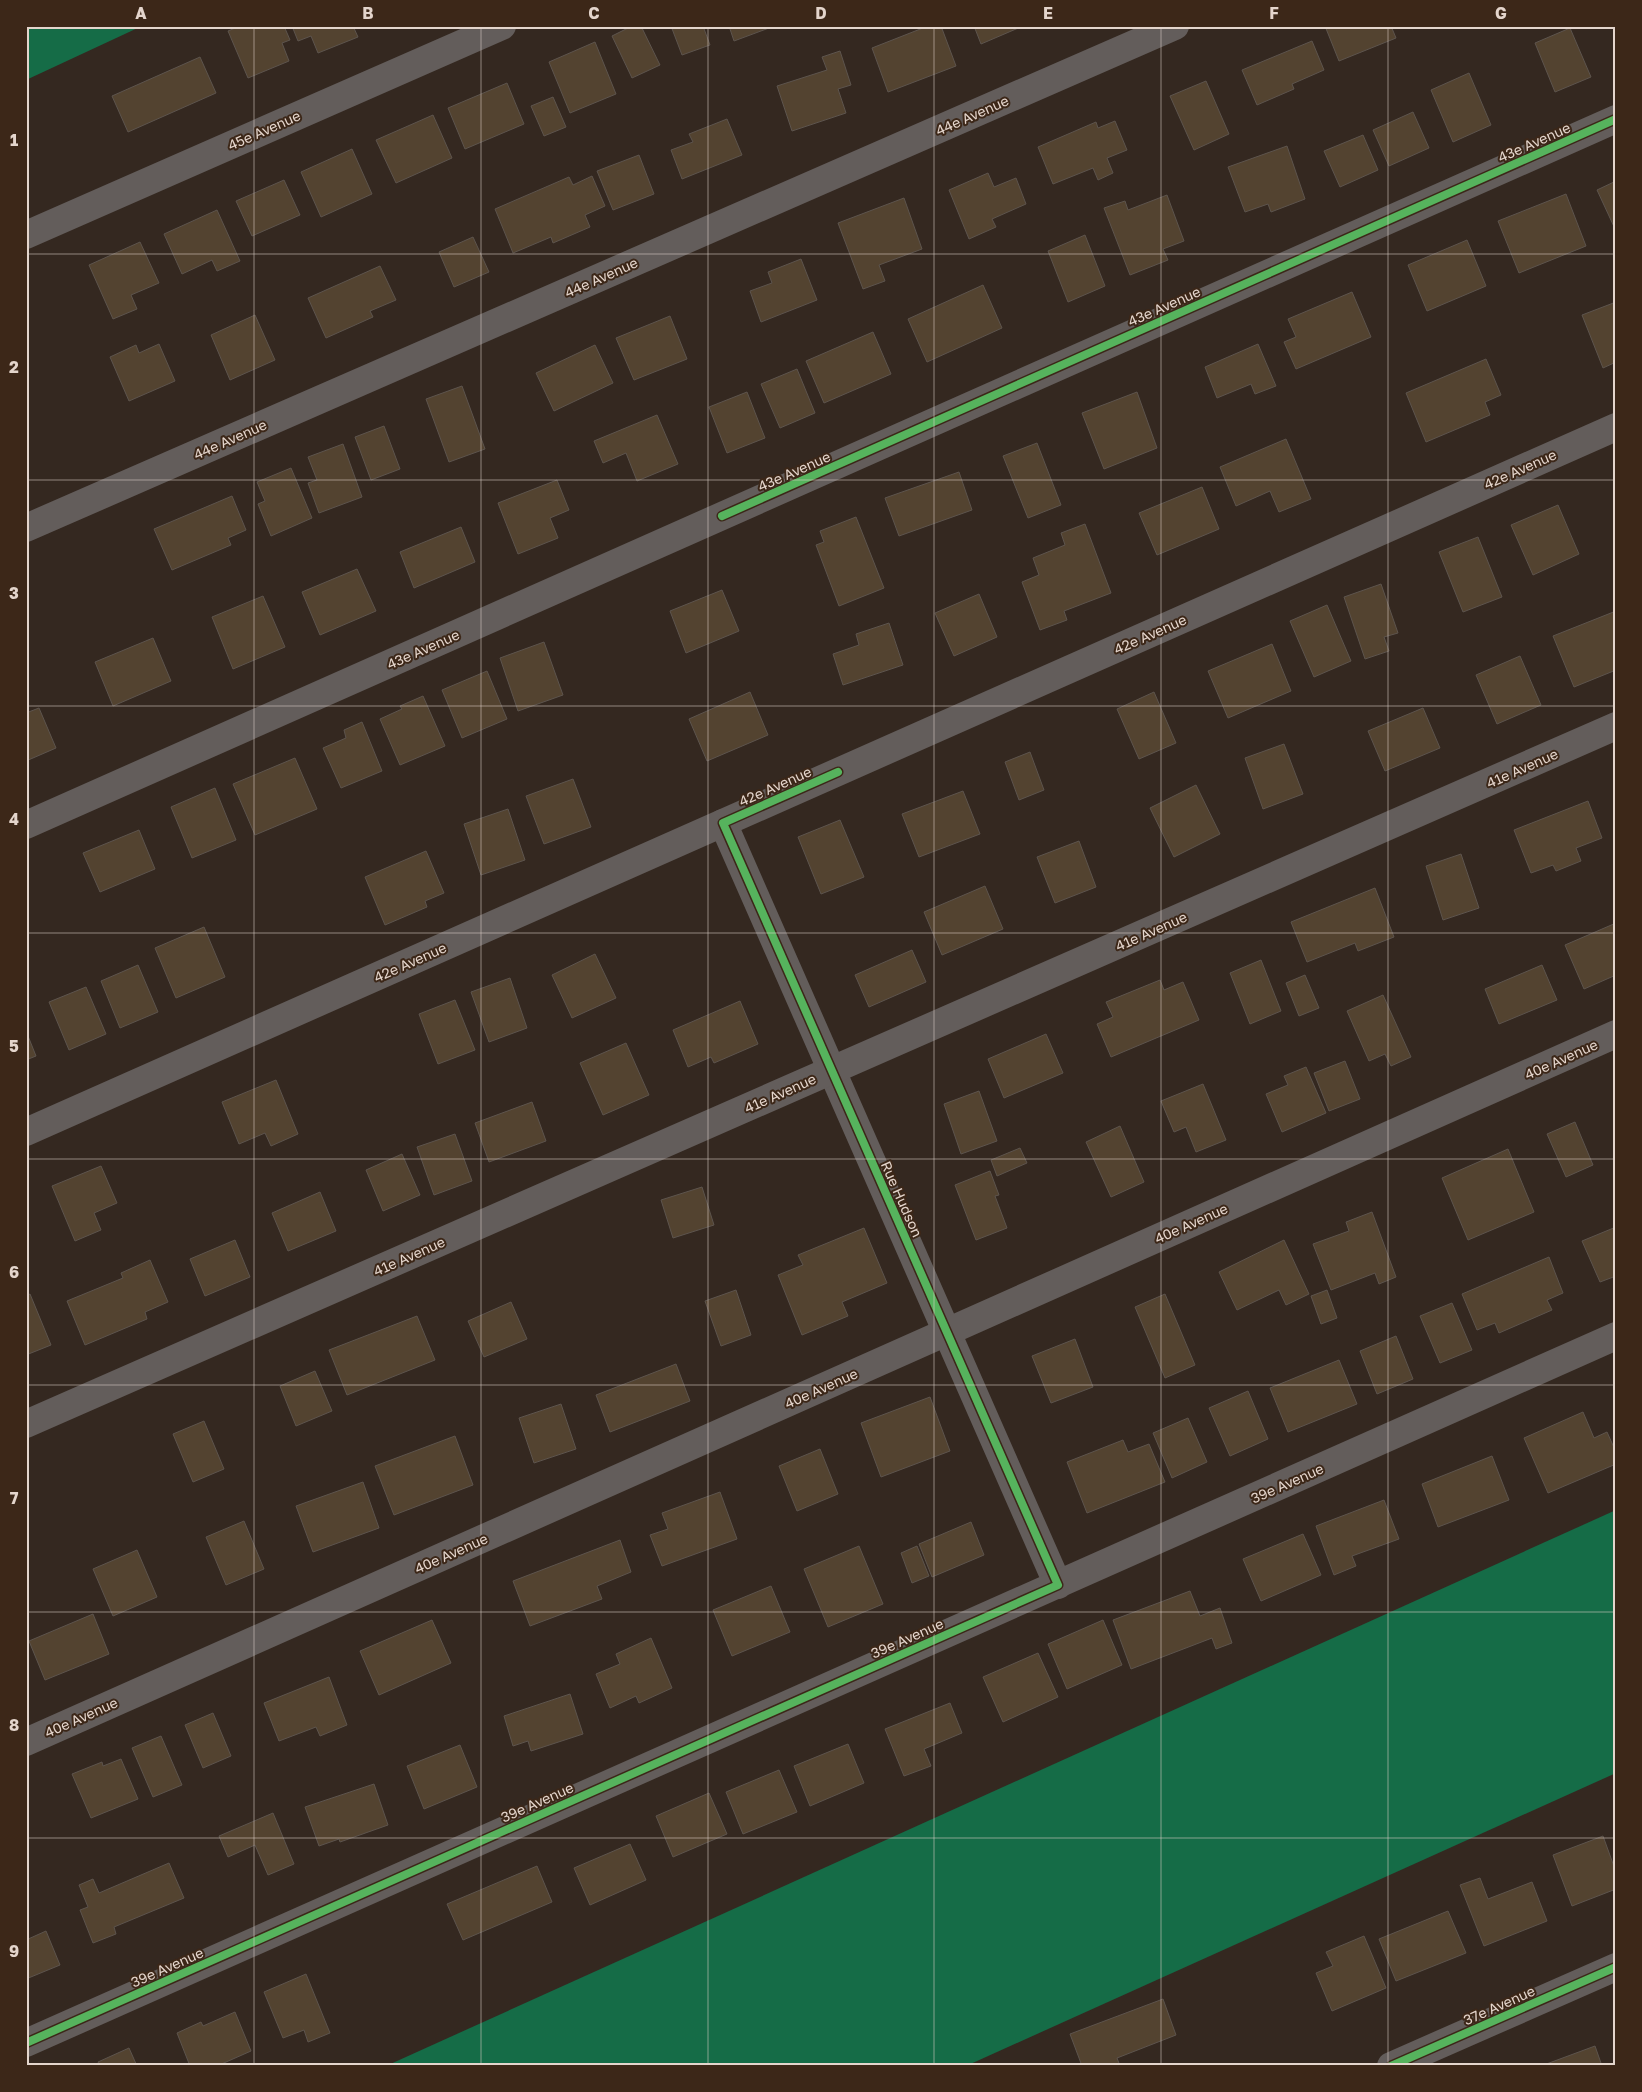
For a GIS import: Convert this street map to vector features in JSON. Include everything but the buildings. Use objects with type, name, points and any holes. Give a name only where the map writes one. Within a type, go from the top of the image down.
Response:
[{"type":"street","name":"45e Avenue","points":[[26,234],[502,26]]},
{"type":"street","name":"44e Avenue","points":[[26,528],[1175,26]]},
{"type":"street","name":"43e Avenue","points":[[26,825],[1616,119]]},
{"type":"street","name":"42e Avenue","points":[[26,1132],[1616,427]]},
{"type":"street","name":"41e Avenue","points":[[26,1424],[1616,726]]},
{"type":"street","name":"Rue Hudson","points":[[723,823],[1058,1584]]},
{"type":"street","name":"40e Avenue","points":[[26,1742],[1616,1034]]},
{"type":"street","name":"39e Avenue","points":[[26,2043],[1616,1336]]},
{"type":"street","name":"37e Avenue","points":[[1392,2066],[1616,1967]]},
{"type":"green space","points":[[26,26],[142,26],[26,80]]},
{"type":"green space","points":[[1616,1510],[1616,1773],[966,2066],[386,2066]]},
{"type":"cycle path","points":[[722,516],[1616,119]]},
{"type":"cycle path","points":[[26,2043],[1058,1585],[723,823],[838,772]]},
{"type":"cycle path","points":[[1391,2066],[1616,1967]]}]
